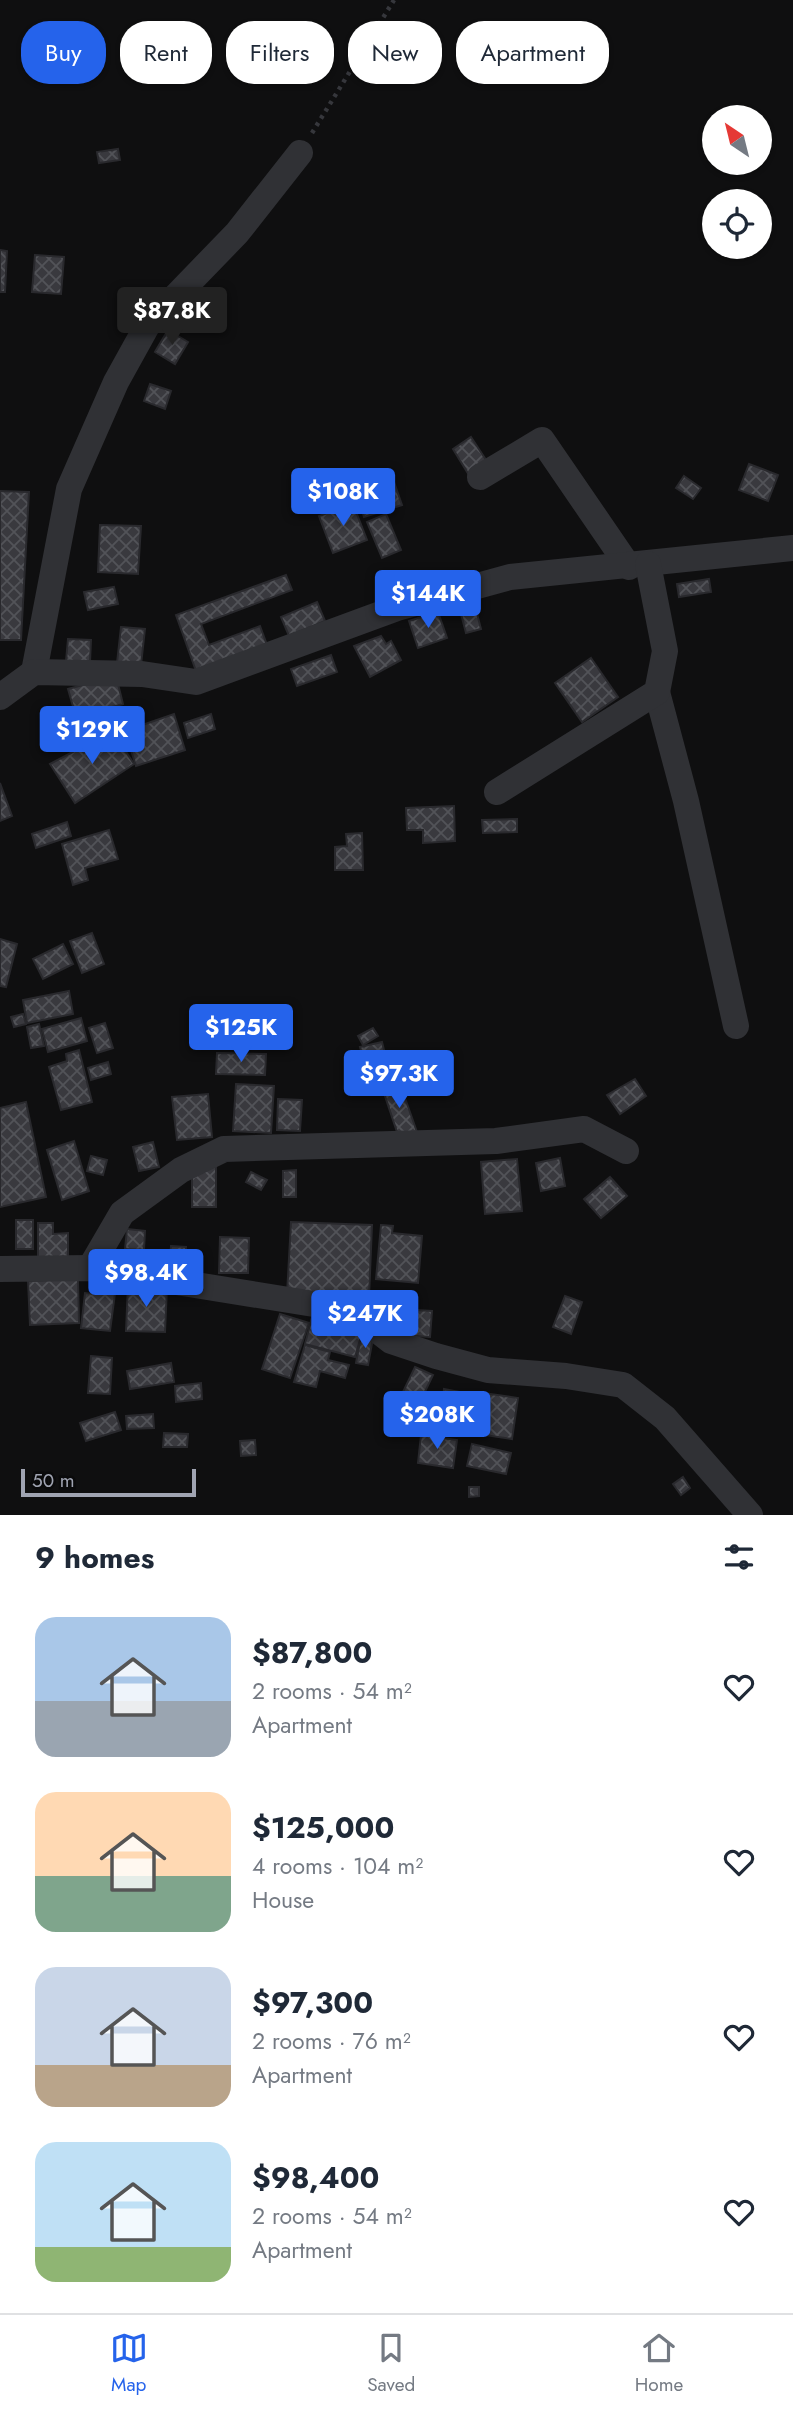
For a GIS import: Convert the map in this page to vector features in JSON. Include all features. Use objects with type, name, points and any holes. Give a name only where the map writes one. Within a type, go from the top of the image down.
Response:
[{"type":"street","points":[[34,672],[69,489],[116,382],[147,326],[237,233],[300,153]]},
{"type":"street","points":[[480,477],[542,440],[639,566],[665,651],[657,692],[686,801],[736,1026]]},
{"type":"street","points":[[0,697],[34,672],[142,674],[196,682],[397,608],[498,581],[793,548]]},
{"type":"street","points":[[497,793],[657,692]]},
{"type":"street","points":[[90,1268],[122,1213],[181,1170],[224,1149],[496,1141],[584,1129],[626,1150]]},
{"type":"street","points":[[0,1269],[90,1268],[351,1310],[391,1341],[436,1356],[488,1370],[566,1376],[622,1385],[665,1418],[750,1515]]},
{"type":"path","points":[[300,153],[394,0]]},
{"type":"building","points":[[118,149],[120,160],[99,163],[97,152]]},
{"type":"building","points":[[0,250],[7,251],[5,292],[0,292]]},
{"type":"building","points":[[35,255],[64,257],[61,294],[32,292]]},
{"type":"building","points":[[168,330],[188,342],[175,364],[155,352]]},
{"type":"building","points":[[150,384],[171,391],[165,409],[144,401]]},
{"type":"building","points":[[471,437],[488,463],[469,475],[453,449]]},
{"type":"building","points":[[749,464],[778,475],[768,501],[739,490]]},
{"type":"building","points":[[684,476],[701,488],[693,499],[676,488]]},
{"type":"building","points":[[393,479],[402,505],[364,517],[356,491]]},
{"type":"building","points":[[0,491],[29,492],[21,640],[0,640]]},
{"type":"building","points":[[353,504],[367,540],[333,553],[319,516]]},
{"type":"building","points":[[386,514],[401,550],[382,558],[367,522]]},
{"type":"building","points":[[100,525],[141,526],[138,574],[98,572]]},
{"type":"building","points":[[286,575],[292,590],[201,624],[209,645],[260,626],[267,645],[196,671],[176,615]]},
{"type":"building","points":[[709,579],[711,592],[679,597],[677,584]]},
{"type":"building","points":[[114,587],[118,604],[88,610],[84,592]]},
{"type":"building","points":[[317,602],[325,621],[289,636],[281,617]]},
{"type":"building","points":[[475,606],[481,629],[466,633],[460,610]]},
{"type":"building","points":[[438,612],[447,638],[418,648],[409,621]]},
{"type":"building","points":[[121,627],[145,629],[141,665],[117,663]]},
{"type":"building","points":[[381,636],[386,644],[391,641],[401,660],[370,677],[354,646]]},
{"type":"building","points":[[68,639],[91,640],[90,662],[66,661]]},
{"type":"building","points":[[331,655],[337,672],[297,686],[291,669]]},
{"type":"building","points":[[591,658],[618,697],[582,722],[555,683]]},
{"type":"building","points":[[116,676],[123,704],[76,717],[68,689]]},
{"type":"building","points":[[174,714],[185,750],[136,766],[125,731]]},
{"type":"building","points":[[211,714],[215,729],[188,738],[184,723]]},
{"type":"building","points":[[105,735],[108,740],[115,735],[134,764],[75,803],[50,764]]},
{"type":"building","points":[[0,783],[12,816],[0,821]]},
{"type":"building","points":[[454,806],[455,841],[423,843],[423,830],[407,830],[406,808]]},
{"type":"building","points":[[517,819],[517,832],[483,833],[482,820]]},
{"type":"building","points":[[67,822],[71,836],[36,848],[32,834]]},
{"type":"building","points":[[109,830],[118,859],[85,868],[88,880],[73,885],[62,844]]},
{"type":"building","points":[[362,833],[363,870],[335,870],[335,847],[347,846],[346,834]]},
{"type":"building","points":[[92,933],[104,964],[82,973],[70,941]]},
{"type":"building","points":[[0,939],[17,944],[6,987],[0,986]]},
{"type":"building","points":[[63,944],[73,964],[43,979],[33,959]]},
{"type":"building","points":[[69,991],[73,1014],[27,1023],[23,1000]]},
{"type":"building","points":[[23,1014],[26,1024],[14,1027],[11,1017]]},
{"type":"building","points":[[81,1018],[87,1041],[48,1052],[42,1029]]},
{"type":"building","points":[[105,1023],[113,1048],[97,1053],[89,1028]]},
{"type":"building","points":[[39,1024],[44,1046],[31,1048],[27,1027]]},
{"type":"building","points":[[373,1028],[378,1036],[363,1045],[358,1036]]},
{"type":"building","points":[[382,1042],[388,1066],[366,1071],[360,1047]]},
{"type":"building","points":[[79,1050],[92,1102],[61,1110],[49,1067],[67,1061],[66,1054]]},
{"type":"building","points":[[217,1053],[266,1054],[265,1075],[216,1074]]},
{"type":"building","points":[[108,1062],[111,1074],[91,1080],[88,1068]]},
{"type":"building","points":[[635,1079],[646,1096],[620,1114],[607,1095]]},
{"type":"building","points":[[399,1081],[417,1132],[399,1138],[382,1087]]},
{"type":"building","points":[[236,1084],[274,1086],[271,1133],[233,1131]]},
{"type":"building","points":[[208,1094],[212,1137],[177,1140],[172,1097]]},
{"type":"building","points":[[278,1099],[302,1100],[300,1131],[277,1130]]},
{"type":"building","points":[[26,1102],[46,1197],[0,1207],[0,1108]]},
{"type":"building","points":[[74,1141],[89,1191],[62,1200],[47,1150]]},
{"type":"building","points":[[153,1142],[159,1167],[139,1171],[133,1147]]},
{"type":"building","points":[[91,1156],[107,1160],[103,1175],[87,1171]]},
{"type":"building","points":[[560,1158],[565,1186],[541,1191],[536,1163]]},
{"type":"building","points":[[517,1159],[522,1211],[485,1214],[481,1162]]},
{"type":"building","points":[[192,1166],[216,1166],[216,1207],[192,1207]]},
{"type":"building","points":[[296,1170],[296,1197],[283,1197],[283,1171]]},
{"type":"building","points":[[251,1172],[267,1180],[261,1190],[246,1182]]},
{"type":"building","points":[[610,1177],[627,1196],[601,1218],[584,1199]]},
{"type":"building","points":[[16,1220],[33,1220],[33,1249],[16,1249]]},
{"type":"building","points":[[291,1222],[372,1225],[369,1298],[287,1294]]},
{"type":"building","points":[[38,1223],[53,1223],[53,1234],[68,1233],[68,1264],[38,1257]]},
{"type":"building","points":[[381,1225],[393,1226],[392,1233],[422,1236],[418,1283],[376,1279]]},
{"type":"building","points":[[127,1229],[145,1231],[144,1250],[125,1249]]},
{"type":"building","points":[[220,1237],[249,1238],[248,1273],[219,1273]]},
{"type":"building","points":[[171,1246],[186,1247],[185,1260],[170,1259]]},
{"type":"building","points":[[78,1279],[79,1323],[30,1325],[28,1281]]},
{"type":"building","points":[[96,1284],[116,1286],[110,1331],[81,1328],[85,1293],[94,1294]]},
{"type":"building","points":[[128,1285],[167,1287],[165,1332],[126,1331]]},
{"type":"building","points":[[565,1296],[582,1302],[571,1334],[553,1327]]},
{"type":"building","points":[[399,1309],[432,1311],[430,1337],[387,1334],[388,1321],[398,1322]]},
{"type":"building","points":[[313,1313],[364,1326],[355,1357],[305,1344]]},
{"type":"building","points":[[280,1314],[309,1323],[290,1378],[262,1369]]},
{"type":"building","points":[[361,1336],[373,1338],[368,1365],[356,1363]]},
{"type":"building","points":[[305,1345],[330,1352],[328,1360],[349,1365],[345,1378],[320,1371],[316,1387],[294,1382]]},
{"type":"building","points":[[91,1356],[112,1358],[110,1394],[88,1393]]},
{"type":"building","points":[[171,1363],[174,1382],[130,1389],[127,1371]]},
{"type":"building","points":[[415,1367],[433,1375],[420,1402],[402,1394]]},
{"type":"building","points":[[201,1383],[202,1399],[176,1402],[175,1386]]},
{"type":"building","points":[[444,1389],[460,1392],[455,1429],[425,1425],[429,1398],[443,1400]]},
{"type":"building","points":[[483,1393],[518,1398],[512,1439],[478,1434]]},
{"type":"building","points":[[115,1412],[121,1430],[86,1441],[80,1423]]},
{"type":"building","points":[[153,1414],[154,1428],[127,1429],[126,1416]]},
{"type":"building","points":[[164,1433],[188,1434],[187,1447],[163,1447]]},
{"type":"building","points":[[421,1435],[457,1440],[453,1468],[418,1463]]},
{"type":"building","points":[[255,1440],[256,1455],[241,1456],[240,1441]]},
{"type":"building","points":[[472,1444],[511,1453],[506,1474],[467,1466]]},
{"type":"building","points":[[683,1477],[690,1488],[681,1495],[673,1484]]},
{"type":"building","points":[[469,1487],[479,1487],[479,1496],[469,1497]]}]
